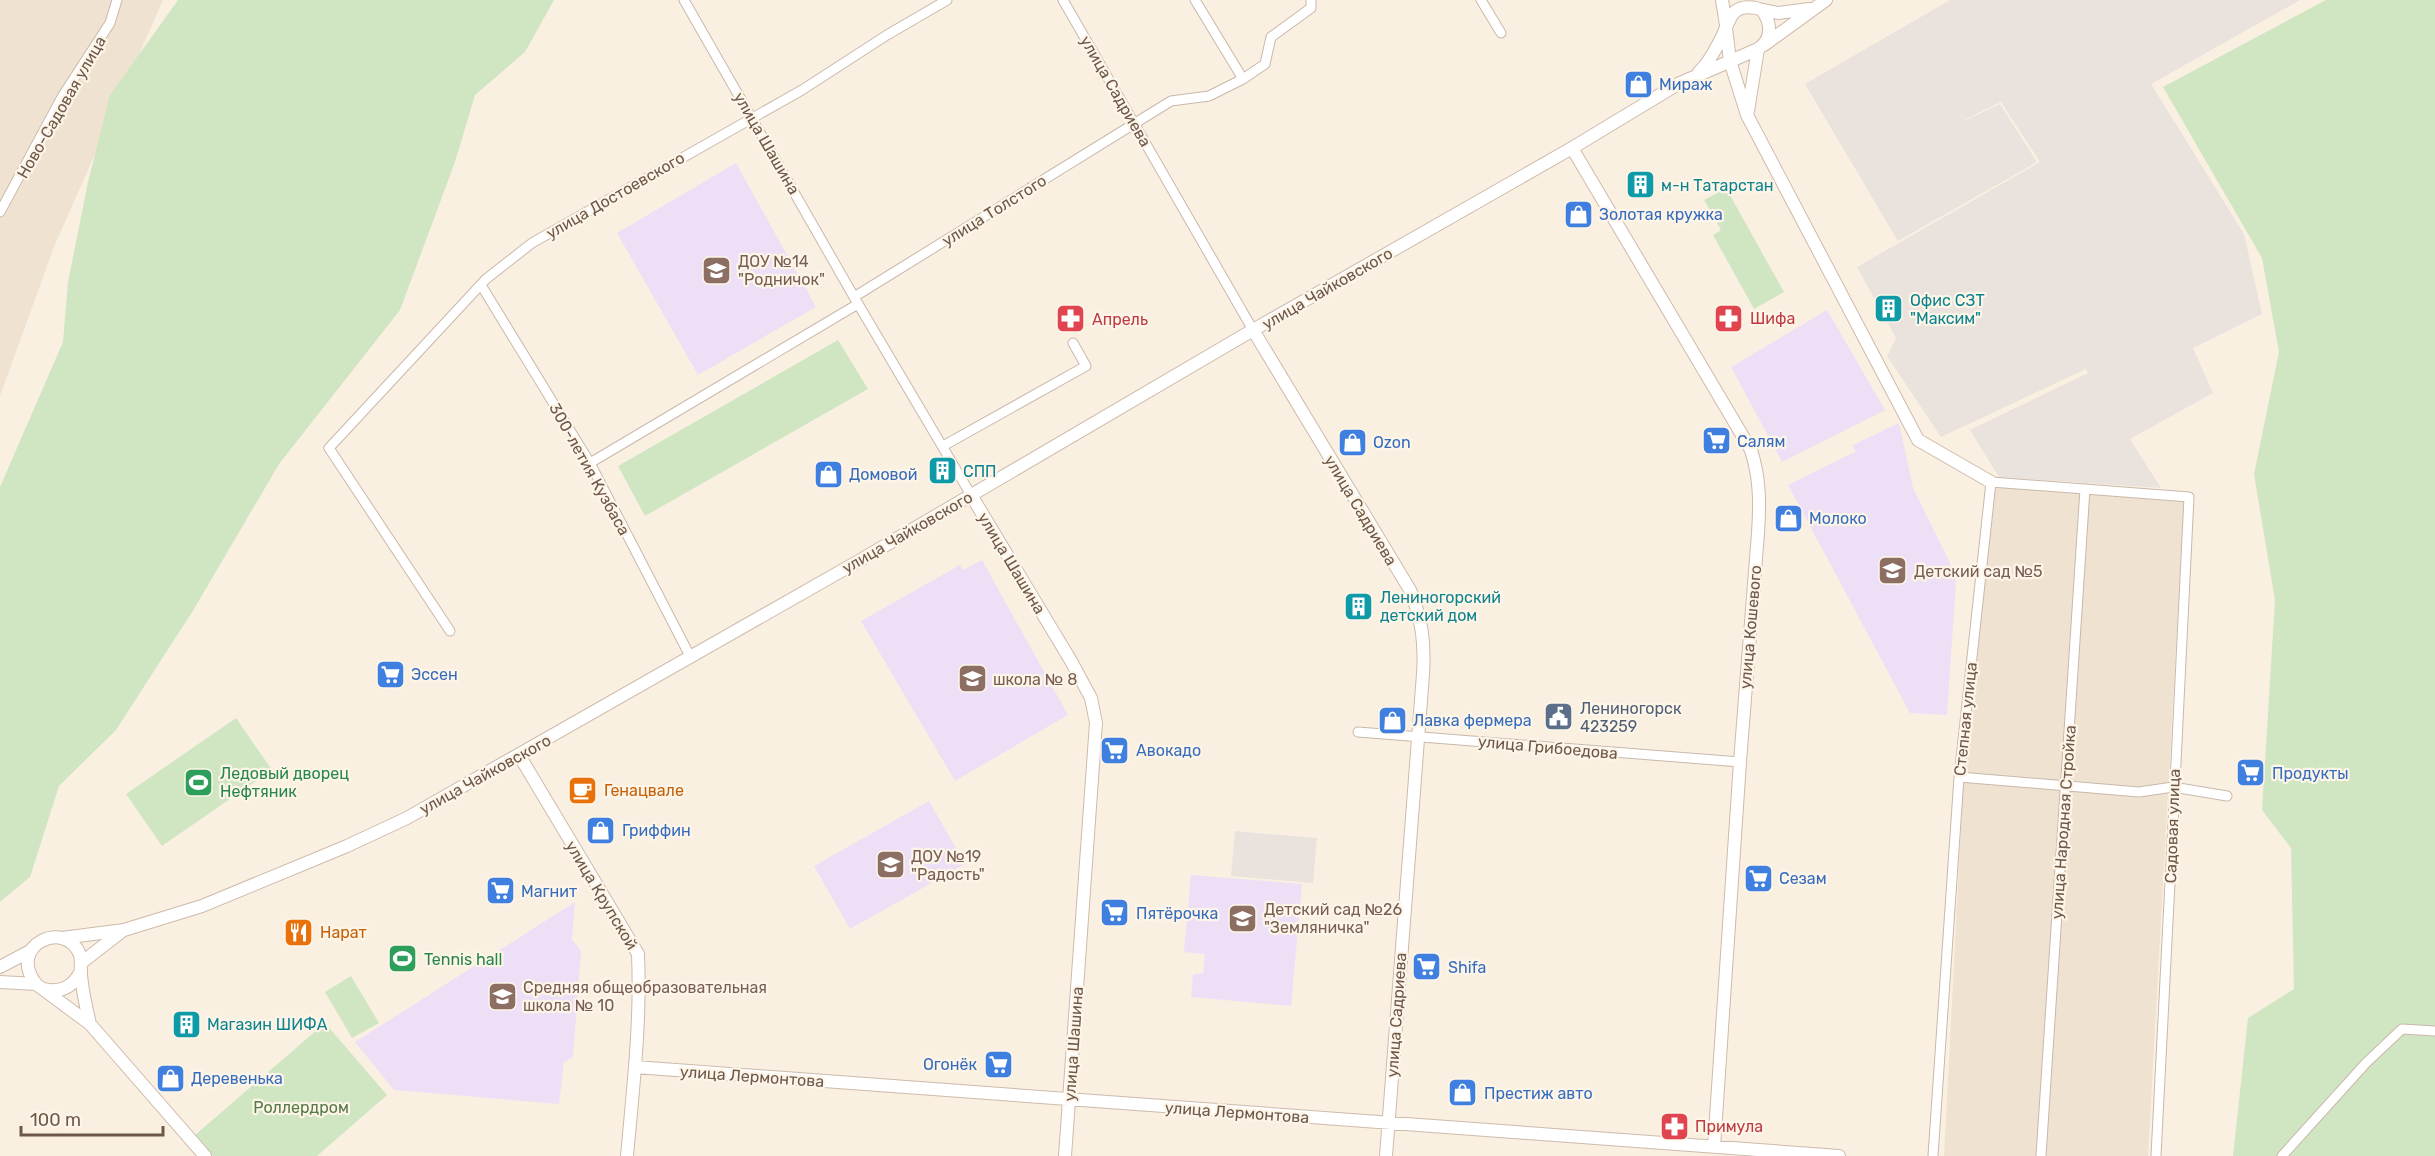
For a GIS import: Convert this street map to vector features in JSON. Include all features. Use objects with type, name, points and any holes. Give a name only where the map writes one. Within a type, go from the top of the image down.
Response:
[{"type":"street","name":"Ново-Садовая улица","points":[[0,212],[62,97],[110,23],[117,0]]},
{"type":"street","name":"улица Шашина","points":[[684,0],[753,117],[856,301],[1071,661],[1090,698],[1096,723],[1065,1156]]},
{"type":"street","name":"улица Достоевского","points":[[450,631],[329,448],[481,285],[543,236],[802,90],[887,35],[947,0]]},
{"type":"street","name":"улица Садриева","points":[[1063,0],[1253,330],[1410,590],[1419,612],[1424,650],[1386,1156]]},
{"type":"street","points":[[1195,0],[1243,79]]},
{"type":"street","name":"улица Толстого","points":[[590,462],[856,301],[1171,101],[1209,96],[1243,79],[1265,64],[1271,38],[1311,8],[1311,0]]},
{"type":"street","points":[[1480,0],[1501,33]]},
{"type":"street","points":[[1722,0],[1730,61],[1747,115],[1918,440],[1990,482],[2085,489]]},
{"type":"street","points":[[1744,0],[1760,9],[1770,25],[1770,32],[1760,48],[1747,115]]},
{"type":"street","name":"улица Чайковского","points":[[62,938],[124,930],[202,906],[347,846],[407,818],[691,658],[1696,75],[1760,48],[1826,0]]},
{"type":"street","points":[[1696,75],[1705,66],[1737,10],[1743,7],[1778,13],[1813,8]]},
{"type":"street","points":[[1726,26],[1731,41],[1737,46],[1743,49],[1760,48]]},
{"type":"street","name":"улица Кошевого","points":[[1572,148],[1751,450],[1758,471],[1760,495],[1758,533],[1714,1152]]},
{"type":"street","name":"300-летия Кузбаса","points":[[481,285],[590,462],[691,658]]},
{"type":"street","points":[[943,446],[1086,366],[1073,343]]},
{"type":"street","name":"Степная улица","points":[[1933,1156],[1959,777],[1990,482]]},
{"type":"street","name":"Садовая улица","points":[[2085,489],[2189,497],[2174,787],[2168,962],[2156,1156]]},
{"type":"street","name":"улица Народная Стройка","points":[[2041,1156],[2085,489]]},
{"type":"street","name":"улица Грибоедова","points":[[1358,732],[1740,762]]},
{"type":"street","name":"улица Крупской","points":[[519,754],[638,954],[635,1067],[627,1156]]},
{"type":"street","points":[[1959,777],[2139,792],[2174,787],[2227,796]]},
{"type":"street","points":[[0,982],[62,990],[77,980],[81,967],[124,930]]},
{"type":"street","points":[[0,967],[32,950],[45,939],[62,938],[76,947],[90,1024]]},
{"type":"street","points":[[32,950],[28,968],[40,986],[90,1024],[205,1156]]},
{"type":"street","points":[[2282,1156],[2366,1063],[2402,1029],[2435,1031]]},
{"type":"street","name":"улица Лермонтова","points":[[635,1067],[1388,1124],[1714,1152],[1839,1156]]},
{"type":"shaded area","points":[[0,0],[163,0],[54,247],[0,396]]},
{"type":"shaded area","points":[[1950,0],[2300,0],[2151,84],[2244,234],[2262,314],[2193,348],[2213,393],[2130,439],[2161,488],[1999,477],[1970,430],[2088,373],[2086,369],[1941,437],[1887,356],[1896,338],[1857,267],[2040,162],[2001,102],[1964,120],[1950,99],[1964,121],[2000,104],[2037,162],[1898,241],[1805,84]]},
{"type":"shaded area","name":"ДОУ №14 \"Родничок\"","points":[[736,163],[816,307],[698,375],[617,233]]},
{"type":"shaded area","points":[[1827,310],[1885,410],[1782,462],[1731,367]]},
{"type":"shaded area","name":"Детский сад №5","points":[[1899,423],[1913,488],[1949,561],[1956,581],[1947,715],[1910,713],[1788,485],[1855,452],[1853,445]]},
{"type":"shaded area","points":[[1993,485],[2184,502],[2148,1156],[1944,1156],[1964,769]]},
{"type":"shaded area","name":"школа № 8","points":[[982,560],[1068,715],[955,781],[861,621],[960,565],[963,570]]},
{"type":"shaded area","name":"ДОУ №19 \"Радость\"","points":[[929,801],[965,864],[850,929],[814,866]]},
{"type":"shaded area","points":[[1235,831],[1317,838],[1313,883],[1231,876]]},
{"type":"shaded area","name":"Детский сад №26 \"Земляничка\"","points":[[1191,875],[1302,884],[1291,1006],[1191,997],[1193,974],[1203,974],[1205,954],[1184,952]]},
{"type":"shaded area","name":"Средняя общеобразовательная школа № 10","points":[[575,902],[572,939],[581,951],[573,1057],[564,1062],[559,1104],[394,1090],[355,1042]]},
{"type":"green space","points":[[178,0],[554,0],[525,52],[475,95],[455,162],[400,310],[279,464],[194,609],[116,730],[59,786],[30,877],[0,902],[0,487],[63,342],[68,282],[88,182],[110,95]]},
{"type":"green space","points":[[2326,0],[2435,0],[2435,1156],[2233,1156],[2248,1018],[2294,989],[2291,848],[2262,810],[2275,600],[2254,474],[2279,352],[2262,258],[2163,87]]},
{"type":"green space","points":[[1726,188],[1784,292],[1754,309],[1713,235],[1721,230],[1704,200]]},
{"type":"green space","points":[[838,340],[868,389],[645,516],[618,466]]},
{"type":"green space","name":"Ледовый дворец Нефтяник","points":[[236,718],[272,770],[162,846],[126,794]]},
{"type":"green space","points":[[351,976],[379,1023],[352,1038],[325,992]]},
{"type":"green space","name":"Роллердром","points":[[325,1023],[387,1095],[317,1156],[213,1156],[195,1135]]},
{"type":"place","name":"Мираж","points":[[1638,84]]},
{"type":"place","name":"м-н Татарстан","points":[[1640,185]]},
{"type":"place","name":"Золотая кружка","points":[[1578,214]]},
{"type":"place","name":"ДОУ №14 \"Родничок\"","points":[[717,270]]},
{"type":"place","name":"Офис СЗТ \"Максим\"","points":[[1889,309]]},
{"type":"place","name":"Шифа","points":[[1729,318]]},
{"type":"place","name":"Апрель","points":[[1071,319]]},
{"type":"place","name":"Салям","points":[[1716,441]]},
{"type":"place","name":"Ozon","points":[[1352,442]]},
{"type":"place","name":"СПП","points":[[942,471]]},
{"type":"place","name":"Домовой","points":[[828,474]]},
{"type":"place","name":"Молоко","points":[[1788,518]]},
{"type":"place","name":"Детский сад №5","points":[[1893,571]]},
{"type":"place","name":"Лениногорский детский дом","points":[[1359,606]]},
{"type":"place","name":"Эссен","points":[[390,674]]},
{"type":"place","name":"школа № 8","points":[[972,679]]},
{"type":"place","name":"Лениногорск 423259","points":[[1559,717]]},
{"type":"place","name":"Лавка фермера","points":[[1392,720]]},
{"type":"place","name":"Авокадо","points":[[1115,750]]},
{"type":"place","name":"Продукты","points":[[2251,773]]},
{"type":"place","name":"Ледовый дворец Нефтяник","points":[[199,782]]},
{"type":"place","name":"Генацвале","points":[[583,790]]},
{"type":"place","name":"Гриффин","points":[[601,830]]},
{"type":"place","name":"ДОУ №19 \"Радость\"","points":[[890,865]]},
{"type":"place","name":"Сезам","points":[[1758,878]]},
{"type":"place","name":"Магнит","points":[[500,891]]},
{"type":"place","name":"Пятёрочка","points":[[1115,913]]},
{"type":"place","name":"Детский сад №26 \"Земляничка\"","points":[[1243,918]]},
{"type":"place","name":"Нарат","points":[[299,932]]},
{"type":"place","name":"Tennis hall","points":[[403,959]]},
{"type":"place","name":"Shifa","points":[[1427,967]]},
{"type":"place","name":"Средняя общеобразовательная школа № 10","points":[[502,996]]},
{"type":"place","name":"Магазин ШИФА","points":[[186,1024]]},
{"type":"place","name":"Огонёк","points":[[998,1064]]},
{"type":"place","name":"Деревенька","points":[[170,1078]]},
{"type":"place","name":"Престиж авто","points":[[1463,1093]]},
{"type":"place","name":"Примула","points":[[1674,1126]]}]
